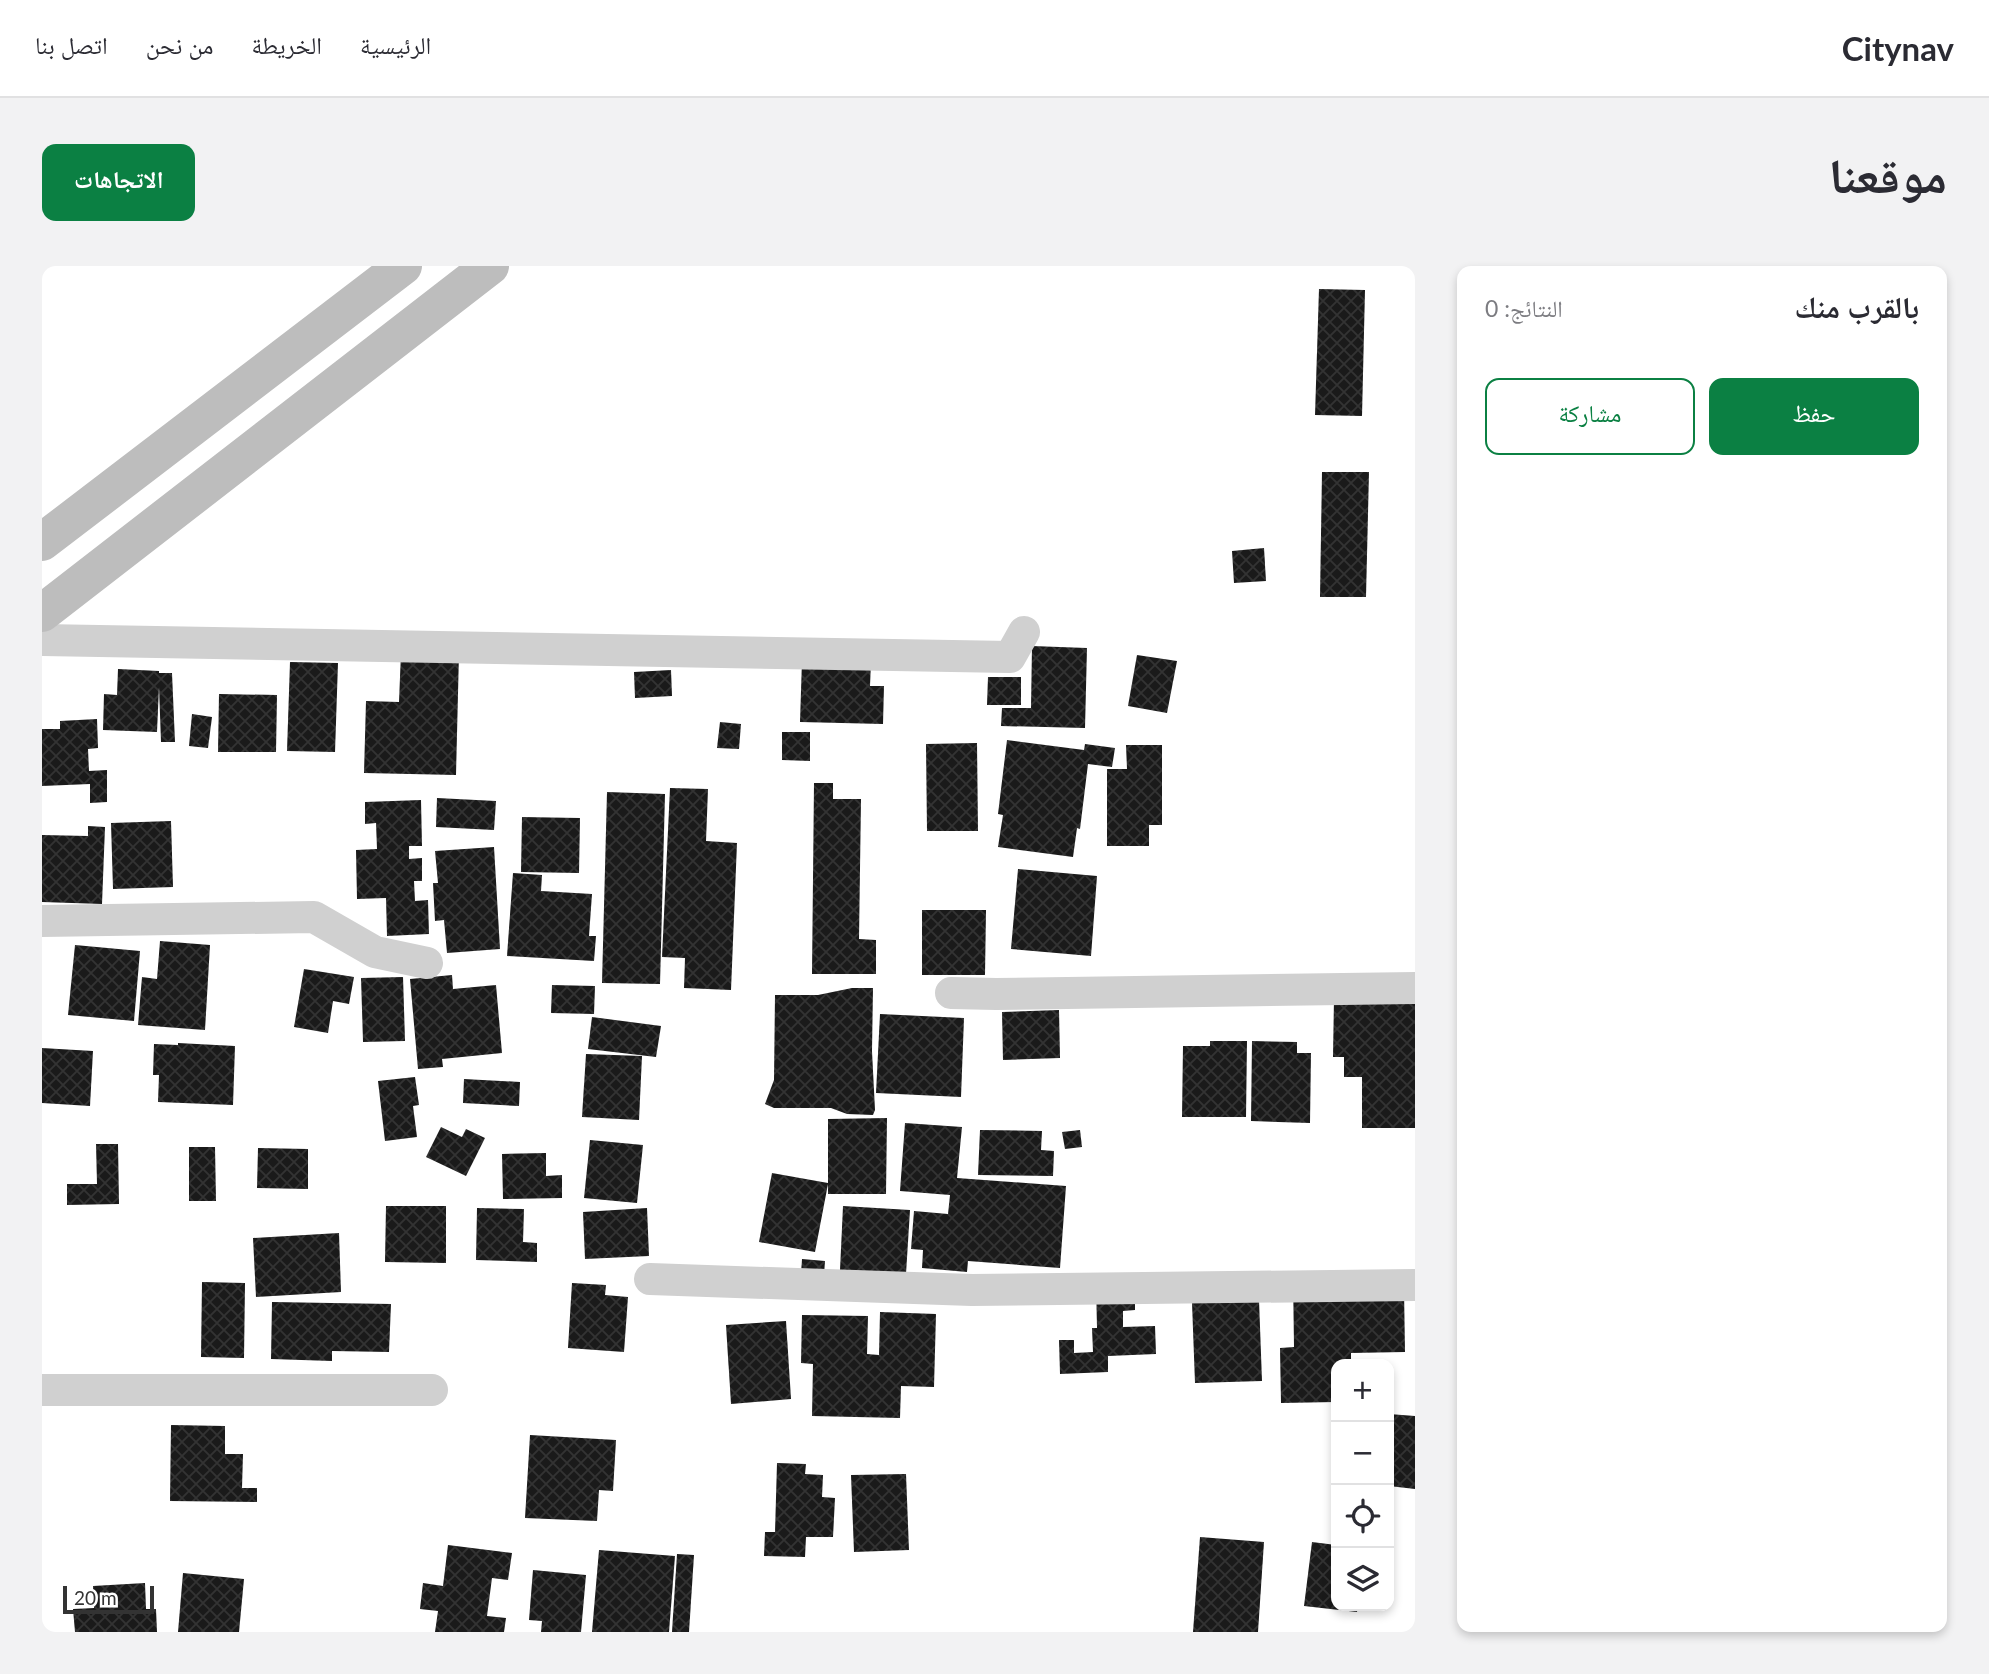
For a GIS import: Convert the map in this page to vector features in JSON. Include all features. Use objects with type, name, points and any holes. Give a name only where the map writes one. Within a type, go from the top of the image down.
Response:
[{"type":"main road","points":[[42,542],[403,266]]},
{"type":"main road","points":[[42,613],[489,266]]},
{"type":"street","points":[[42,640],[1010,657],[1024,632]]},
{"type":"street","points":[[42,921],[314,917],[375,952],[427,963]]},
{"type":"street","points":[[951,993],[1415,988]]},
{"type":"street","points":[[650,1279],[972,1290],[1415,1286]]},
{"type":"street","points":[[42,1390],[432,1390]]},
{"type":"building","points":[[1319,289],[1365,290],[1362,416],[1315,415]]},
{"type":"building","points":[[1322,472],[1369,472],[1366,597],[1320,597]]},
{"type":"building","points":[[1264,548],[1266,581],[1234,583],[1232,551]]},
{"type":"building","points":[[1032,646],[1087,648],[1085,728],[1001,726],[1002,708],[1031,708]]},
{"type":"building","points":[[401,652],[459,653],[456,775],[364,773],[366,701],[399,702]]},
{"type":"building","points":[[1137,655],[1177,661],[1167,713],[1128,706]]},
{"type":"building","points":[[802,660],[871,662],[870,686],[884,686],[883,724],[800,722]]},
{"type":"building","points":[[290,662],[338,663],[335,752],[287,751]]},
{"type":"building","points":[[118,669],[172,673],[175,742],[161,742],[159,687],[157,732],[103,730],[104,694],[117,695]]},
{"type":"building","points":[[671,670],[672,696],[635,698],[634,672]]},
{"type":"building","points":[[988,677],[1021,677],[1021,705],[987,705]]},
{"type":"building","points":[[219,694],[277,695],[276,752],[218,752]]},
{"type":"building","points":[[192,714],[212,717],[208,748],[189,746]]},
{"type":"building","points":[[97,719],[98,748],[88,749],[89,771],[107,770],[107,802],[90,803],[90,784],[42,786],[42,729],[60,729],[60,721]]},
{"type":"building","points":[[720,722],[741,724],[739,749],[717,748]]},
{"type":"building","points":[[782,732],[810,732],[810,761],[782,760]]},
{"type":"building","points":[[1007,740],[1084,750],[1085,744],[1115,748],[1112,767],[1088,764],[1080,829],[1077,828],[1073,857],[998,847],[1003,815],[998,814]]},
{"type":"building","points":[[977,743],[978,831],[927,831],[926,744]]},
{"type":"building","points":[[1126,745],[1162,745],[1162,825],[1149,825],[1149,846],[1107,846],[1107,769],[1127,769]]},
{"type":"building","points":[[814,783],[833,783],[833,799],[861,799],[859,939],[876,940],[876,974],[812,974]]},
{"type":"building","points":[[670,788],[708,789],[706,841],[737,843],[731,990],[684,988],[685,958],[662,957]]},
{"type":"building","points":[[607,792],[665,794],[660,984],[602,983]]},
{"type":"building","points":[[437,798],[496,801],[494,830],[436,827]]},
{"type":"building","points":[[421,800],[422,846],[409,846],[409,859],[422,858],[422,881],[414,881],[415,901],[428,900],[429,934],[387,936],[386,898],[357,899],[356,850],[377,849],[376,823],[365,824],[365,802]]},
{"type":"building","points":[[522,817],[580,818],[579,873],[521,872]]},
{"type":"building","points":[[171,821],[173,887],[113,889],[111,823]]},
{"type":"building","points":[[88,826],[105,827],[102,904],[42,902],[42,835],[88,836]]},
{"type":"building","points":[[494,847],[500,949],[447,953],[444,920],[435,921],[433,883],[438,883],[435,851]]},
{"type":"building","points":[[1018,869],[1097,876],[1091,956],[1011,949]]},
{"type":"building","points":[[513,873],[542,875],[541,891],[592,894],[589,936],[596,936],[594,961],[507,956]]},
{"type":"building","points":[[922,910],[986,910],[985,975],[922,975]]},
{"type":"building","points":[[160,941],[210,945],[205,1030],[138,1025],[142,977],[157,979]]},
{"type":"building","points":[[75,945],[140,951],[134,1021],[68,1015]]},
{"type":"building","points":[[304,969],[354,977],[349,1004],[333,1001],[328,1033],[294,1027]]},
{"type":"building","points":[[452,975],[453,989],[496,985],[502,1053],[442,1059],[443,1067],[418,1069],[410,979]]},
{"type":"building","points":[[403,977],[405,1041],[363,1042],[361,978]]},
{"type":"building","points":[[552,985],[595,986],[594,1014],[551,1013]]},
{"type":"building","points":[[852,988],[873,988],[873,1115],[847,1114],[831,1108],[774,1108],[765,1104],[774,1080],[775,995],[818,995]]},
{"type":"building","points":[[1334,998],[1415,998],[1415,1128],[1362,1128],[1362,1077],[1344,1077],[1344,1057],[1333,1057]]},
{"type":"building","points":[[1059,1010],[1060,1058],[1003,1060],[1002,1012]]},
{"type":"building","points":[[880,1014],[964,1018],[961,1097],[876,1093]]},
{"type":"building","points":[[592,1017],[661,1026],[656,1057],[588,1049]]},
{"type":"building","points":[[1210,1041],[1247,1041],[1246,1117],[1182,1117],[1183,1046],[1210,1046]]},
{"type":"building","points":[[1252,1041],[1297,1042],[1297,1053],[1311,1053],[1310,1123],[1251,1121]]},
{"type":"building","points":[[154,1044],[235,1046],[233,1105],[158,1102],[159,1075],[153,1075]]},
{"type":"building","points":[[42,1048],[93,1051],[90,1106],[42,1103]]},
{"type":"building","points":[[586,1054],[642,1056],[639,1120],[582,1117]]},
{"type":"building","points":[[415,1077],[419,1105],[413,1106],[417,1137],[385,1141],[378,1081]]},
{"type":"building","points":[[464,1079],[520,1082],[519,1106],[463,1103]]},
{"type":"building","points":[[887,1118],[886,1194],[828,1194],[828,1184],[815,1252],[759,1242],[772,1173],[828,1183],[828,1119]]},
{"type":"building","points":[[905,1123],[962,1127],[957,1178],[1066,1186],[1060,1268],[968,1261],[967,1272],[922,1268],[923,1250],[911,1249],[914,1211],[948,1214],[950,1195],[900,1191]]},
{"type":"building","points":[[441,1127],[462,1137],[466,1129],[485,1138],[466,1176],[426,1157]]},
{"type":"building","points":[[980,1130],[1042,1131],[1041,1150],[1054,1151],[1053,1176],[978,1175]]},
{"type":"building","points":[[1080,1130],[1082,1147],[1065,1149],[1062,1132]]},
{"type":"building","points":[[590,1140],[643,1145],[637,1203],[584,1198]]},
{"type":"building","points":[[96,1144],[118,1144],[119,1204],[67,1205],[67,1184],[97,1184]]},
{"type":"building","points":[[189,1147],[215,1147],[216,1201],[189,1201]]},
{"type":"building","points":[[258,1148],[308,1149],[308,1189],[257,1188]]},
{"type":"building","points":[[546,1153],[546,1176],[562,1175],[562,1198],[503,1199],[502,1154]]},
{"type":"building","points":[[386,1206],[446,1206],[446,1263],[385,1262]]},
{"type":"building","points":[[843,1206],[910,1210],[906,1274],[840,1270]]},
{"type":"building","points":[[477,1208],[524,1209],[523,1242],[537,1243],[537,1262],[476,1260]]},
{"type":"building","points":[[647,1208],[649,1256],[585,1259],[583,1212]]},
{"type":"building","points":[[339,1233],[341,1292],[256,1297],[253,1238]]},
{"type":"building","points":[[802,1259],[825,1261],[824,1275],[801,1274]]},
{"type":"building","points":[[1258,1273],[1262,1381],[1195,1383],[1191,1276]]},
{"type":"building","points":[[1293,1276],[1404,1289],[1405,1352],[1351,1353],[1351,1359],[1331,1359],[1331,1402],[1281,1403],[1280,1348],[1294,1347]]},
{"type":"building","points":[[202,1282],[245,1283],[244,1358],[201,1357]]},
{"type":"building","points":[[572,1283],[606,1285],[605,1295],[628,1297],[624,1352],[568,1348]]},
{"type":"building","points":[[1135,1283],[1135,1310],[1123,1311],[1123,1327],[1155,1326],[1156,1354],[1108,1356],[1108,1372],[1060,1374],[1059,1340],[1074,1340],[1074,1353],[1093,1352],[1092,1328],[1097,1328],[1096,1284]]},
{"type":"building","points":[[272,1302],[391,1304],[389,1352],[332,1351],[332,1361],[271,1359]]},
{"type":"building","points":[[880,1312],[936,1314],[934,1387],[901,1386],[900,1418],[812,1416],[813,1364],[801,1363],[802,1315],[868,1316],[867,1354],[879,1355]]},
{"type":"building","points":[[786,1321],[791,1399],[731,1404],[726,1325]]},
{"type":"building","points":[[1394,1414],[1415,1416],[1415,1489],[1394,1487]]},
{"type":"building","points":[[171,1425],[225,1426],[225,1454],[243,1454],[242,1488],[257,1488],[257,1502],[170,1501]]},
{"type":"building","points":[[530,1435],[616,1440],[613,1491],[599,1490],[597,1521],[525,1518]]},
{"type":"building","points":[[777,1463],[806,1464],[805,1474],[823,1475],[822,1497],[835,1498],[833,1537],[806,1537],[805,1557],[764,1556],[765,1532],[775,1532]]},
{"type":"building","points":[[906,1474],[909,1550],[854,1552],[851,1475]]},
{"type":"building","points":[[1200,1537],[1264,1542],[1258,1632],[1193,1632]]},
{"type":"building","points":[[1312,1542],[1331,1544],[1331,1609],[1304,1606]]},
{"type":"building","points":[[448,1545],[512,1553],[508,1580],[492,1578],[487,1616],[506,1618],[504,1632],[435,1632],[438,1611],[420,1609],[423,1583],[443,1586]]},
{"type":"building","points":[[599,1550],[675,1556],[669,1632],[592,1632]]},
{"type":"building","points":[[677,1554],[694,1555],[689,1632],[672,1632]]},
{"type":"building","points":[[533,1570],[586,1575],[581,1632],[541,1632],[542,1621],[529,1620]]},
{"type":"building","points":[[183,1573],[244,1579],[239,1632],[178,1632]]},
{"type":"building","points":[[145,1583],[146,1609],[156,1609],[157,1632],[75,1632],[73,1609],[94,1608],[93,1586]]}]
